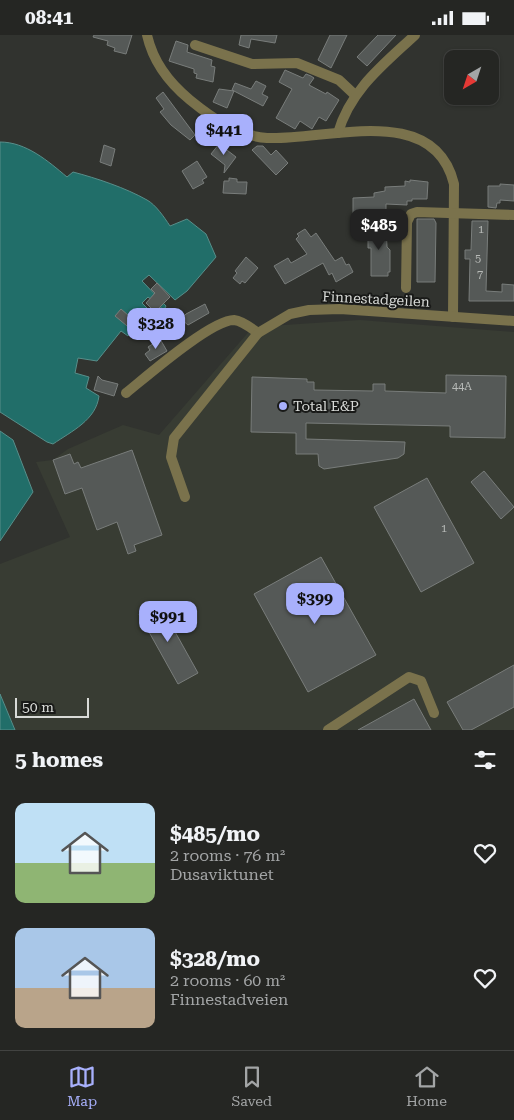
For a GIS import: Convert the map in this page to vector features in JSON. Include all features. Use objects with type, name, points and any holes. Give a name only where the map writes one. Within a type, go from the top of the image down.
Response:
[{"type":"street","points":[[147,35],[153,57],[167,78],[193,103],[224,124],[249,135],[268,138],[338,133],[401,133],[412,136],[442,156],[451,171],[454,184],[453,317]]},
{"type":"street","points":[[338,133],[342,117],[355,95],[415,35]]},
{"type":"street","points":[[195,45],[252,64],[297,63],[331,76],[343,83],[355,95]]},
{"type":"street","points":[[406,288],[407,229],[409,218],[414,212],[514,215]]},
{"type":"street","name":"Finnestadgeilen","points":[[184,497],[171,457],[174,438],[258,333],[290,314],[309,310],[340,309],[514,321]]},
{"type":"street","points":[[126,393],[178,349],[227,321],[240,322],[258,333]]},
{"type":"street","points":[[328,730],[409,677],[420,681],[434,713]]},
{"type":"shaded area","points":[[360,320],[514,332],[514,730],[15,730],[0,694],[0,564],[70,537],[36,462],[53,460],[68,449],[123,425],[159,435],[253,327]]},
{"type":"water","points":[[0,142],[19,145],[36,153],[67,177],[73,172],[130,191],[154,205],[170,226],[187,219],[206,234],[216,257],[187,291],[175,300],[149,275],[142,281],[166,306],[164,310],[148,297],[142,303],[158,319],[154,325],[139,311],[126,324],[132,332],[128,336],[121,331],[97,361],[78,358],[75,373],[89,377],[86,388],[99,396],[97,404],[93,412],[82,424],[53,444],[0,412]]},
{"type":"water","points":[[0,431],[13,440],[33,492],[0,541]]},
{"type":"water","points":[[0,694],[15,730],[0,730]]},
{"type":"building","points":[[94,35],[132,35],[126,54],[114,51],[115,48],[107,45],[108,41],[93,37]]},
{"type":"building","points":[[241,35],[277,35],[275,43],[251,39],[249,48],[239,45]]},
{"type":"building","points":[[330,35],[347,35],[331,68],[318,60]]},
{"type":"building","points":[[378,35],[396,35],[367,66],[357,57]]},
{"type":"building","points":[[176,41],[188,45],[187,52],[212,60],[211,66],[215,67],[213,82],[196,78],[197,74],[194,73],[194,69],[169,61]]},
{"type":"building","points":[[285,70],[303,78],[306,74],[311,76],[314,78],[309,85],[326,94],[327,92],[339,100],[326,121],[319,117],[312,129],[300,121],[295,129],[276,118],[292,89],[279,82]]},
{"type":"building","points":[[256,81],[266,86],[262,94],[268,97],[263,106],[232,90],[235,83],[251,89]]},
{"type":"building","points":[[219,89],[234,91],[227,108],[213,102]]},
{"type":"building","points":[[163,92],[195,135],[190,140],[171,125],[160,112],[164,109],[156,98]]},
{"type":"building","points":[[219,144],[236,157],[224,173],[225,165],[211,154]]},
{"type":"building","points":[[104,145],[115,149],[111,166],[100,162]]},
{"type":"building","points":[[257,146],[263,146],[271,155],[276,150],[288,163],[276,175],[252,150]]},
{"type":"building","points":[[197,161],[207,177],[202,180],[204,183],[193,189],[182,171]]},
{"type":"building","points":[[229,178],[237,179],[237,182],[247,182],[246,194],[223,193],[224,181],[229,181]]},
{"type":"building","points":[[410,180],[428,182],[427,199],[412,199],[412,201],[407,201],[407,205],[386,204],[386,210],[375,210],[375,216],[353,215],[353,198],[374,197],[374,193],[385,191],[385,187],[405,186],[405,181],[410,182]]},
{"type":"building","points":[[500,184],[514,185],[514,201],[500,200],[496,208],[488,207],[488,186],[500,186]]},
{"type":"building","points":[[417,219],[434,219],[436,223],[435,282],[417,282]]},
{"type":"building","points":[[472,221],[488,221],[486,291],[502,292],[502,284],[514,285],[514,301],[469,301],[470,259],[465,259],[465,250],[471,250]]},
{"type":"building","points":[[368,226],[386,226],[387,247],[390,250],[390,272],[388,272],[388,276],[371,276],[371,248],[368,248]]},
{"type":"building","points":[[305,229],[311,237],[316,233],[335,261],[342,257],[346,265],[349,264],[353,272],[336,282],[332,273],[329,275],[323,263],[285,284],[274,266],[288,258],[291,263],[307,254],[296,239],[299,236],[297,234]]},
{"type":"building","points":[[246,257],[258,268],[245,283],[242,281],[240,284],[233,278],[237,273],[235,271]]},
{"type":"building","points":[[157,283],[170,297],[155,312],[146,303],[155,293],[151,289]]},
{"type":"building","points":[[205,304],[209,313],[188,325],[181,319],[186,314]]},
{"type":"building","points":[[121,309],[143,328],[138,335],[115,316]]},
{"type":"building","points":[[160,339],[167,351],[150,361],[145,354],[150,350],[148,347]]},
{"type":"building","points":[[446,375],[506,376],[505,438],[450,437],[450,426],[306,423],[306,439],[405,442],[404,454],[398,458],[324,469],[319,466],[318,454],[296,454],[296,433],[251,432],[252,377],[307,379],[307,382],[314,382],[314,390],[373,391],[373,384],[385,384],[385,391],[446,393]]},
{"type":"building","points":[[98,376],[102,380],[118,384],[114,396],[94,390]]},
{"type":"building","points":[[132,450],[162,535],[134,545],[136,551],[128,554],[117,522],[97,530],[82,488],[65,494],[53,460],[70,454],[74,464],[78,462],[81,468]]},
{"type":"building","points":[[484,471],[514,507],[501,519],[471,482]]},
{"type":"building","points":[[427,478],[474,563],[421,592],[374,507]]},
{"type":"building","points":[[321,557],[376,655],[308,692],[254,594]]},
{"type":"building","points":[[159,603],[198,673],[178,684],[139,614]]},
{"type":"building","points":[[514,665],[514,707],[471,730],[463,730],[447,702]]},
{"type":"building","points":[[414,699],[431,730],[358,730]]},
{"type":"place","name":"Total E&P","points":[[283,406]]}]
